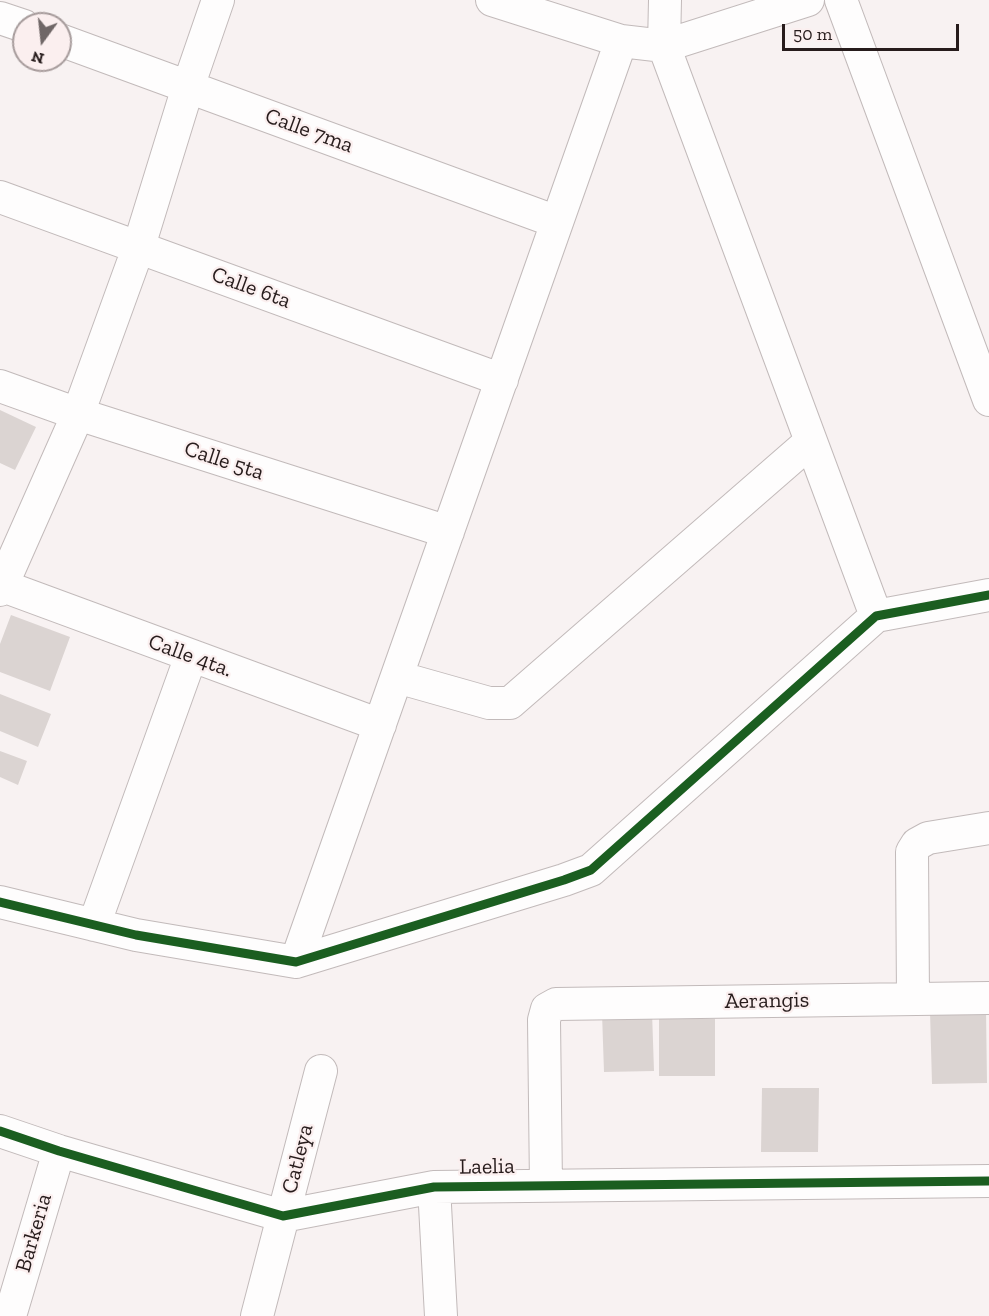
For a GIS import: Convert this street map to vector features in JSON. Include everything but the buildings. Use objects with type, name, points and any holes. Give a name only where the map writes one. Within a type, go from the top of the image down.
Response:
[{"type":"street","points":[[0,587],[78,414],[139,246],[188,87],[218,0]]},
{"type":"street","points":[[492,0],[621,41],[664,46],[808,0]]},
{"type":"street","points":[[665,0],[664,46],[876,616]]},
{"type":"street","points":[[841,0],[989,400]]},
{"type":"street","points":[[296,962],[621,41]]},
{"type":"street","name":"Calle 7ma","points":[[72,44],[557,222]]},
{"type":"street","name":"Calle 6ta","points":[[0,197],[502,380]]},
{"type":"street","name":"Calle 5ta","points":[[0,386],[78,414],[448,532]]},
{"type":"street","points":[[397,677],[489,704],[510,703],[810,442]]},
{"type":"street","name":"Calle 4ta.","points":[[0,587],[380,725]]},
{"type":"street","points":[[0,902],[136,935],[296,962],[564,880],[591,870],[876,616],[989,595]]},
{"type":"street","points":[[94,925],[191,656]]},
{"type":"street","points":[[913,999],[912,852],[917,844],[928,838],[989,828]]},
{"type":"street","name":"Aerangis","points":[[546,1186],[544,1020],[547,1010],[556,1004],[989,998]]},
{"type":"street","name":"Catleya","points":[[257,1316],[321,1071]]},
{"type":"street","name":"Laelia","points":[[0,1131],[58,1151],[283,1216],[434,1187],[989,1181]]},
{"type":"street","name":"Barkeria","points":[[10,1316],[58,1151]]},
{"type":"street","points":[[434,1187],[441,1316]]},
{"type":"cycle path","points":[[0,902],[136,935],[296,962],[564,880],[591,870],[876,616],[989,595]]},
{"type":"cycle path","points":[[0,1131],[59,1151],[283,1216],[434,1187],[989,1181]]}]
